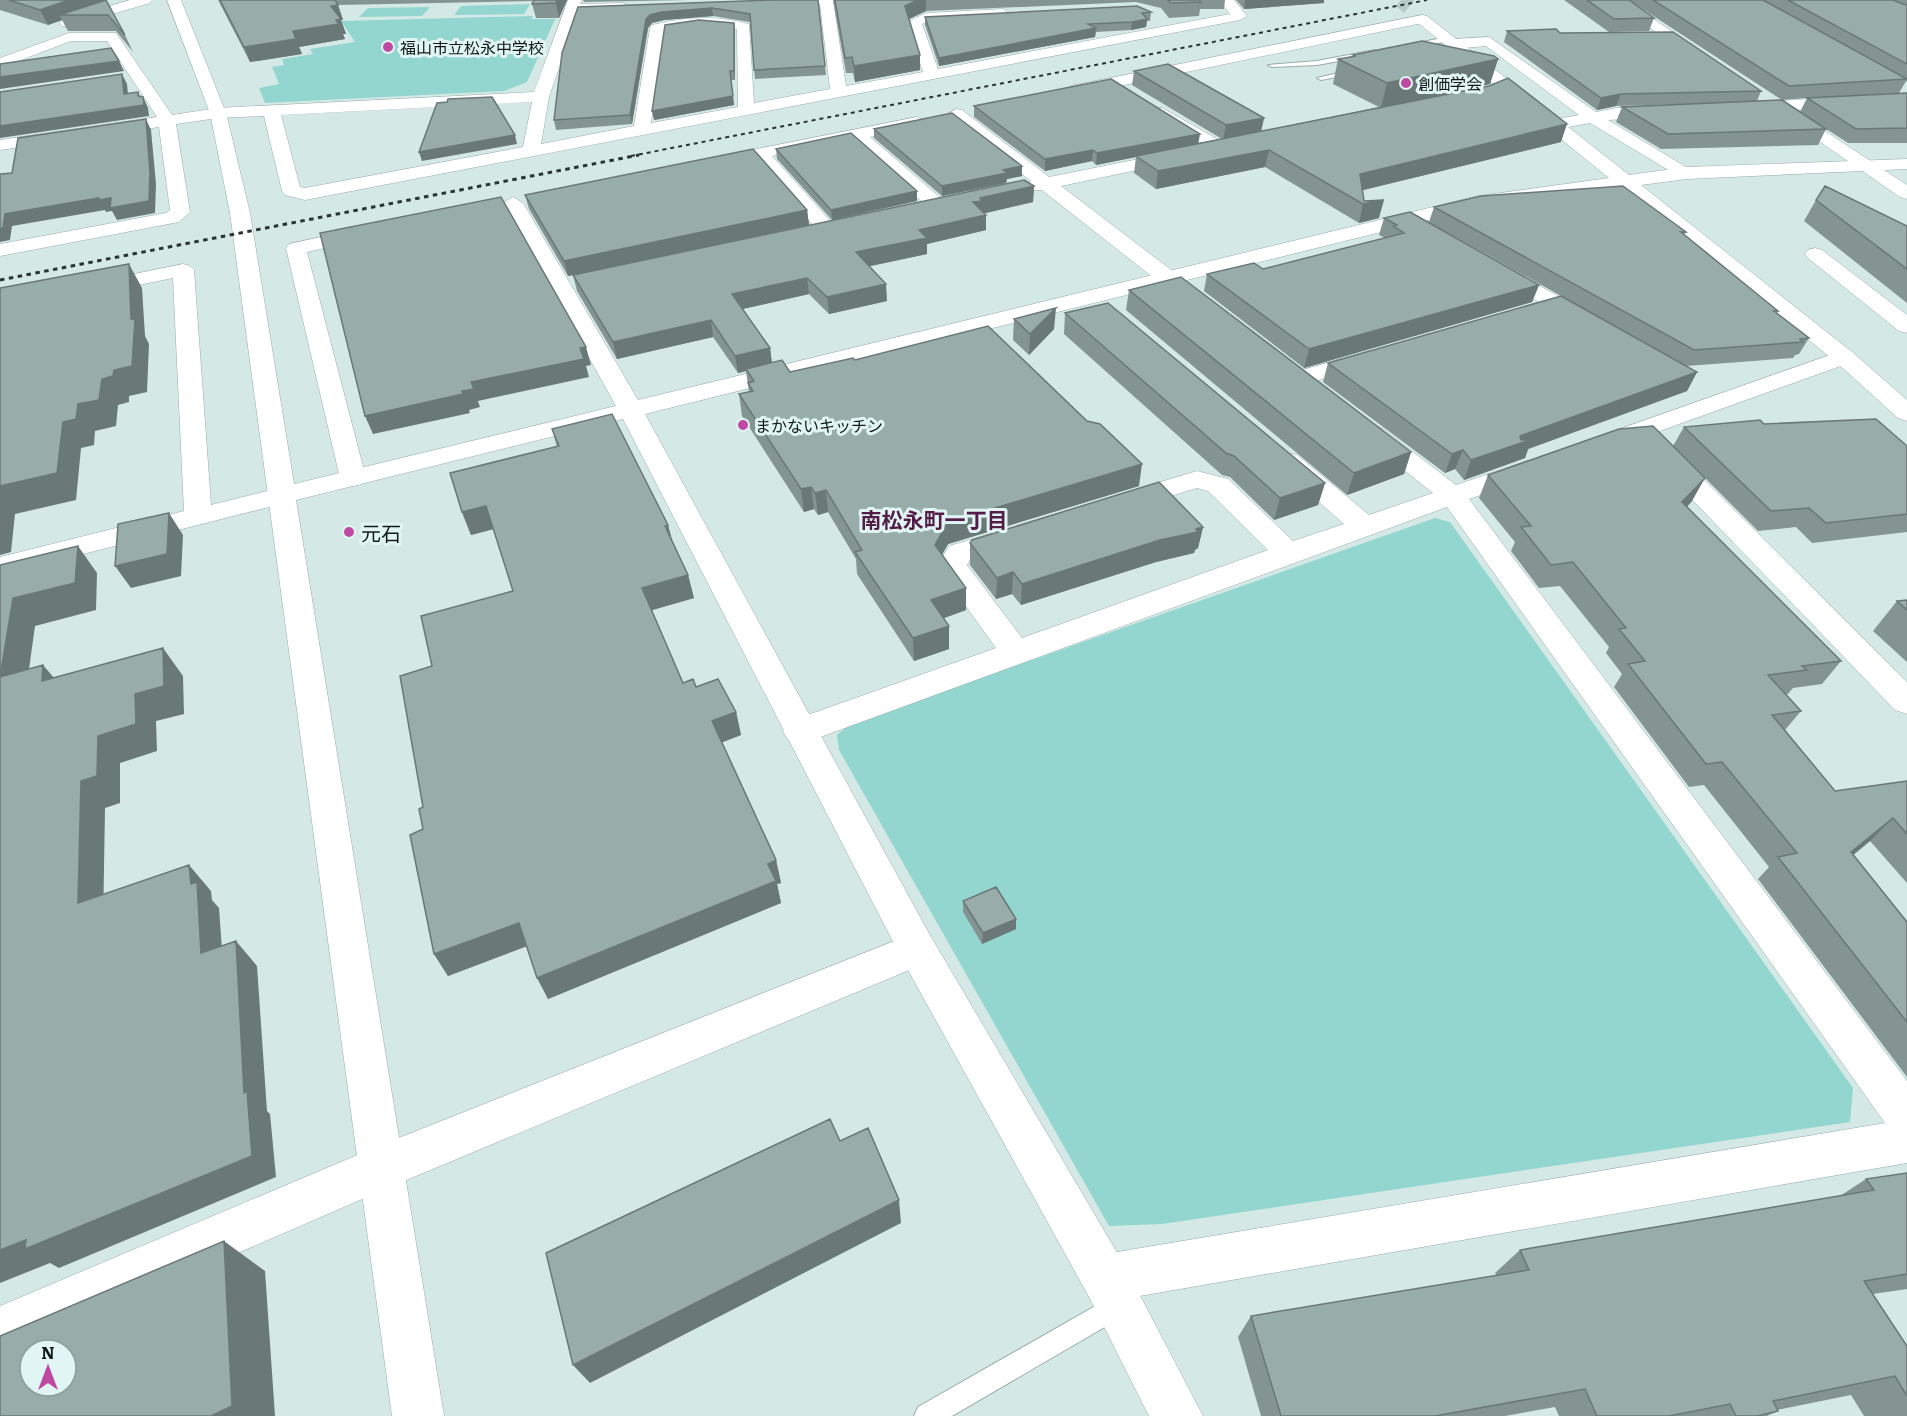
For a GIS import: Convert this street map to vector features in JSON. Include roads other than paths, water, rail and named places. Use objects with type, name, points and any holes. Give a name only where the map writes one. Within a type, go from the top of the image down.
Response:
[{"type":"street","points":[[39,32],[145,0]]},
{"type":"street","points":[[174,0],[218,113],[240,213],[418,1416]]},
{"type":"street","points":[[756,3],[826,0],[839,92]]},
{"type":"street","points":[[271,111],[292,191],[305,194],[1240,16],[1226,0]]},
{"type":"street","points":[[1616,0],[1719,69]]},
{"type":"street","points":[[531,151],[542,97],[573,5],[640,7]]},
{"type":"street","points":[[932,74],[914,22],[926,17],[1022,12]]},
{"type":"street","points":[[999,13],[1020,58]]},
{"type":"street","points":[[1155,13],[1168,29]]},
{"type":"street","points":[[1056,94],[1415,13],[1453,47],[1557,124],[1844,357],[1907,413]]},
{"type":"street","points":[[642,129],[657,28],[669,25],[731,22],[744,27],[746,110]]},
{"type":"street","points":[[0,63],[69,37],[111,36],[167,119],[180,212],[172,218],[0,250]]},
{"type":"street","points":[[1649,37],[1671,37]]},
{"type":"street","points":[[1453,47],[1489,41],[1595,119],[1687,173]]},
{"type":"street","points":[[115,80],[138,76]]},
{"type":"street","points":[[1112,82],[1131,94]]},
{"type":"street","points":[[1483,95],[1506,86]]},
{"type":"street","points":[[1758,94],[1907,193]]},
{"type":"street","points":[[9,150],[167,119],[218,113],[542,97]]},
{"type":"street","points":[[1726,111],[1907,100]]},
{"type":"street","points":[[1151,106],[1220,148]]},
{"type":"street","points":[[700,165],[967,112],[1046,183],[1220,317]]},
{"type":"street","points":[[1557,124],[1595,119],[1616,113],[1682,112]]},
{"type":"street","points":[[856,134],[937,205]]},
{"type":"street","points":[[1013,190],[1243,143]]},
{"type":"street","points":[[759,153],[827,229]]},
{"type":"street","points":[[0,566],[630,410],[988,331],[1092,296],[1478,202],[1687,173],[1907,164]]},
{"type":"street","points":[[915,210],[959,201]]},
{"type":"street","points":[[514,203],[571,284],[630,410],[800,731],[917,949],[1112,1291],[1178,1416]]},
{"type":"street","points":[[1408,219],[1438,236]]},
{"type":"street","points":[[804,234],[849,224]]},
{"type":"street","points":[[353,478],[296,248],[387,229]]},
{"type":"street","points":[[1815,254],[1907,326]]},
{"type":"street","points":[[1478,258],[1610,334]]},
{"type":"street","points":[[69,294],[183,270],[198,516]]},
{"type":"street","points":[[1092,296],[1119,319]]},
{"type":"street","points":[[1524,313],[1558,304]]},
{"type":"street","points":[[1328,399],[1292,371],[1390,352]]},
{"type":"street","points":[[1585,450],[1640,430],[1713,394],[1844,357]]},
{"type":"street","points":[[1355,420],[1453,496],[1907,1117]]},
{"type":"street","points":[[1640,430],[1907,702]]},
{"type":"street","points":[[1274,450],[1365,527]]},
{"type":"street","points":[[800,731],[1015,651],[1552,461]]},
{"type":"street","points":[[1095,511],[1197,479],[1218,485],[1288,553]]},
{"type":"street","points":[[1015,651],[952,566],[958,553],[1038,528]]},
{"type":"street","points":[[0,1331],[381,1168],[917,949]]},
{"type":"street","points":[[1112,1291],[1907,1141]]},
{"type":"lane","points":[[1393,49],[1453,47]]},
{"type":"lane","points":[[1272,65],[1317,63],[1382,51]]},
{"type":"lane","points":[[1321,78],[1368,69]]},
{"type":"lane","points":[[927,1416],[1112,1291]]},
{"type":"tunnel","points":[[1401,0],[1409,7]]},
{"type":"railway","points":[[631,156],[1427,0]]},
{"type":"railway","points":[[0,280],[639,155]]},
{"type":"place","name":"福山市立松永中学校","points":[[388,47]]},
{"type":"place","name":"創価学会","points":[[1406,83]]},
{"type":"place","name":"まかないキッチン","points":[[743,425]]},
{"type":"place","name":"元石","points":[[349,532]]},
{"type":"district","name":"南松永町一丁目","points":[[934,518]]}]
